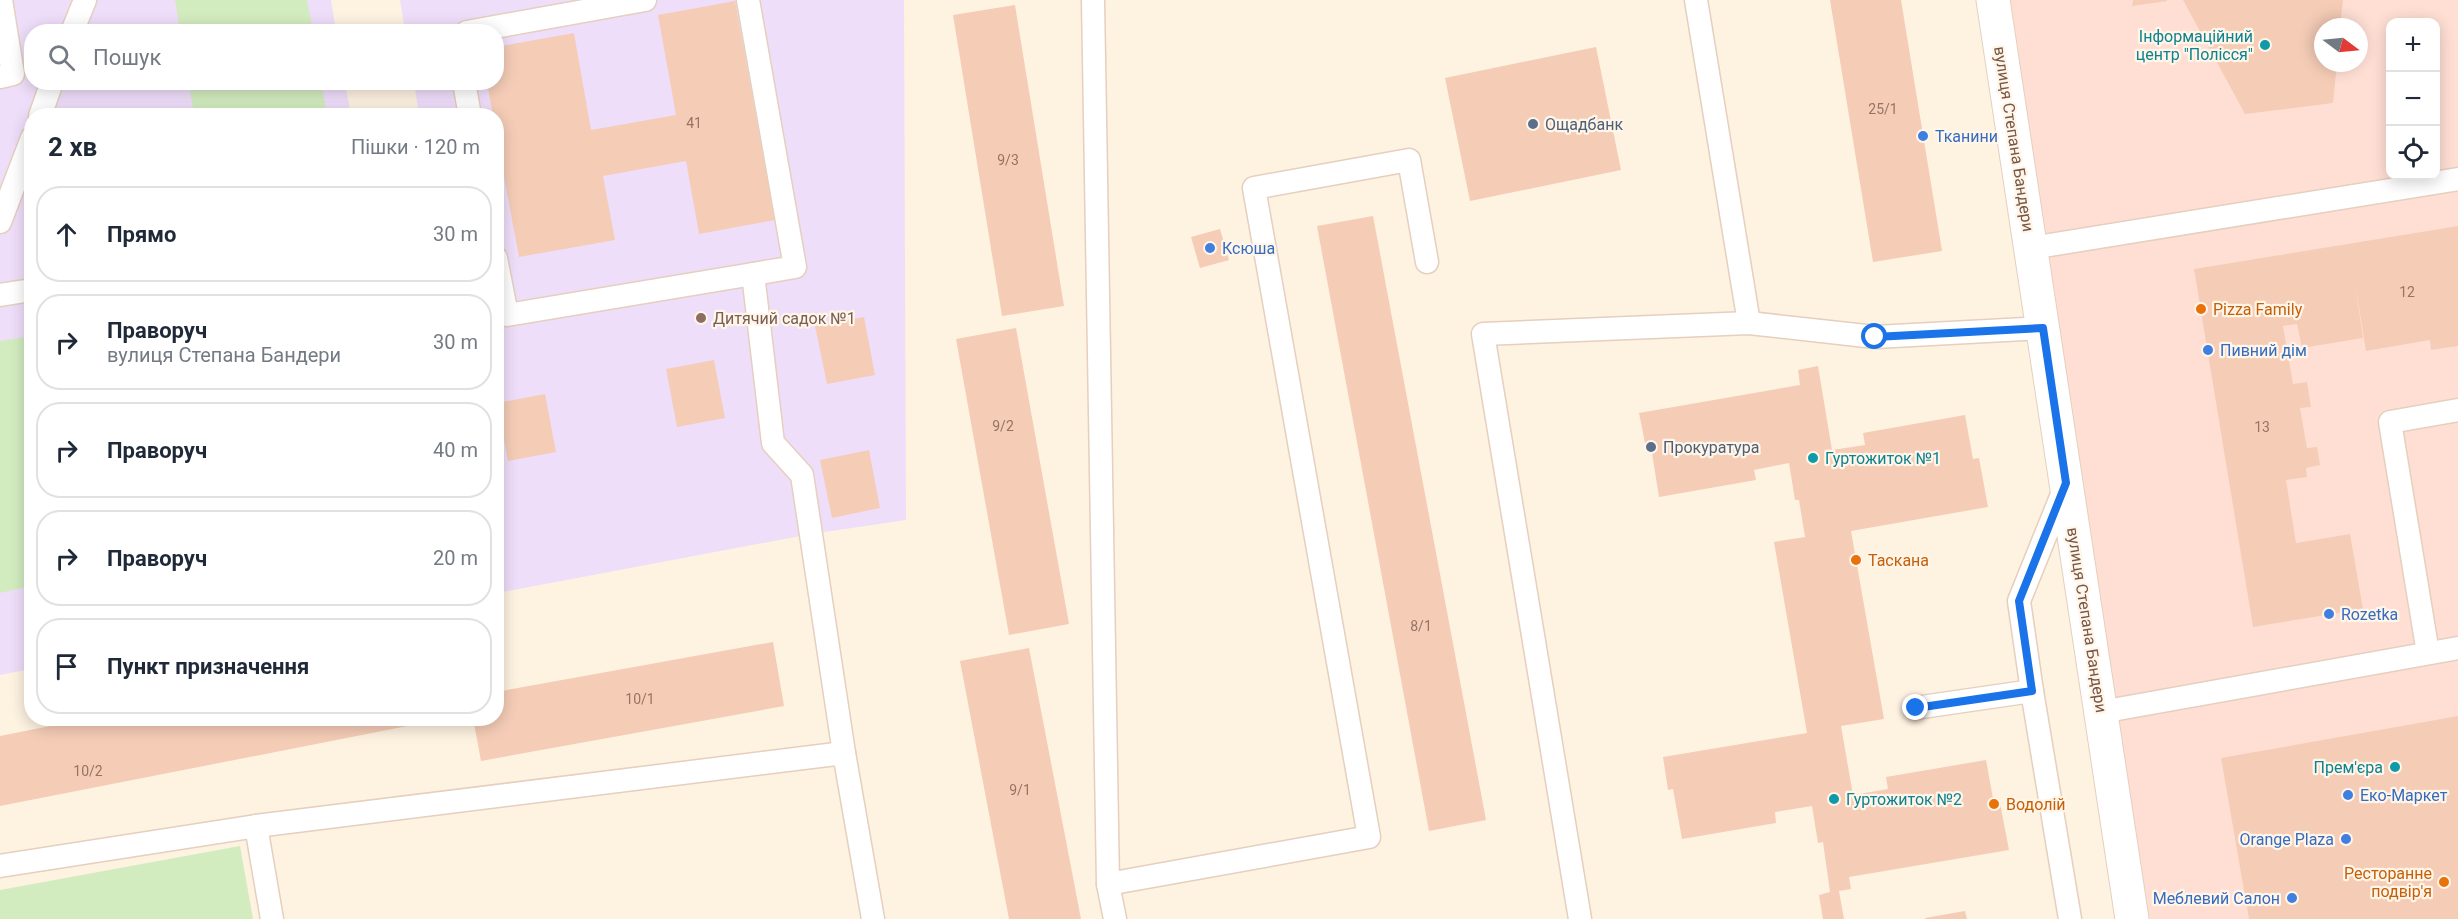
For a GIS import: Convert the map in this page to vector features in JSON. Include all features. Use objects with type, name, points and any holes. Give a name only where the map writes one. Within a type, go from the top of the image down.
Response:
[{"type":"street","name":"вулиця Степана Бандери","points":[[1993,0],[2132,919]]},
{"type":"lane","points":[[2,0],[15,74]]},
{"type":"lane","points":[[75,24],[85,0]]},
{"type":"lane","points":[[504,25],[645,0]]},
{"type":"lane","points":[[504,299],[507,315],[795,267],[748,0]]},
{"type":"lane","points":[[1093,0],[1108,884],[1115,919]]},
{"type":"lane","points":[[1696,0],[1749,323]]},
{"type":"lane","points":[[43,108],[49,90]]},
{"type":"lane","points":[[465,90],[469,108]]},
{"type":"lane","points":[[0,222],[24,159]]},
{"type":"lane","points":[[1108,884],[1369,837],[1254,188],[1409,160],[1427,262]]},
{"type":"lane","points":[[2031,248],[2458,179]]},
{"type":"lane","points":[[753,274],[773,443],[802,475],[844,753],[873,919]]},
{"type":"lane","points":[[0,295],[24,291]]},
{"type":"lane","points":[[1580,919],[1483,333],[1749,323],[1875,337],[2043,328]]},
{"type":"lane","points":[[2428,653],[2390,422],[2458,410]]},
{"type":"lane","points":[[2066,483],[2019,601],[2070,919]]},
{"type":"lane","points":[[2101,712],[2458,648]]},
{"type":"lane","points":[[1916,708],[2032,691]]},
{"type":"lane","points":[[0,866],[256,826],[844,753]]},
{"type":"lane","points":[[256,826],[272,919]]},
{"type":"shaded area","points":[[0,0],[331,0],[335,24],[24,24],[24,90],[346,90],[350,108],[24,108],[24,670],[0,675]]},
{"type":"shaded area","name":"Дитячий садок №1","points":[[400,0],[904,0],[906,520],[811,534],[504,592],[504,108],[418,108],[415,90],[504,90],[504,24],[404,24]]},
{"type":"shaded area","points":[[1993,0],[2458,0],[2458,919],[2132,919]]},
{"type":"green space","points":[[175,0],[307,0],[312,24],[179,24]]},
{"type":"green space","points":[[190,90],[322,90],[326,108],[193,108]]},
{"type":"green space","points":[[24,337],[24,588],[0,593],[0,341]]},
{"type":"green space","points":[[240,846],[253,919],[0,919],[0,890]]},
{"type":"building","points":[[1830,0],[1901,0],[1942,251],[1873,262]]},
{"type":"building","name":"Інформаційний центр \"Полісся\"","points":[[2133,0],[2167,0],[2167,1],[2132,6]]},
{"type":"building","name":"Інформаційний центр \"Полісся\"","points":[[2183,0],[2343,0],[2341,18],[2314,18],[2314,72],[2336,72],[2333,103],[2245,114]]},
{"type":"building","points":[[735,1],[775,220],[699,234],[686,161],[603,176],[615,240],[519,257],[504,177],[504,108],[492,108],[488,90],[504,90],[504,46],[574,33],[591,130],[676,115],[658,15]]},
{"type":"building","points":[[1015,5],[1064,306],[1002,316],[953,15]]},
{"type":"building","name":"Ощадбанк","points":[[1596,47],[1621,170],[1470,201],[1445,78]]},
{"type":"building","points":[[1373,216],[1486,820],[1429,831],[1317,226]]},
{"type":"building","points":[[2458,226],[2458,346],[2431,350],[2430,340],[2366,351],[2354,277],[2363,338],[2302,348],[2297,324],[2283,326],[2293,384],[2307,382],[2311,407],[2300,408],[2307,448],[2317,447],[2320,465],[2306,468],[2307,477],[2286,480],[2296,543],[2350,534],[2363,609],[2253,627],[2194,269]]},
{"type":"building","name":"Ксюша","points":[[1220,229],[1229,260],[1200,268],[1191,237]]},
{"type":"building","points":[[864,317],[875,375],[827,384],[815,326]]},
{"type":"building","points":[[1016,328],[1069,624],[1009,635],[956,339]]},
{"type":"building","points":[[714,360],[725,418],[677,427],[666,369]]},
{"type":"building","points":[[1818,366],[1832,450],[1865,445],[1863,433],[1965,415],[1973,459],[1979,458],[1988,507],[1851,531],[1884,719],[1841,726],[1853,795],[1888,789],[1886,777],[1986,760],[1994,804],[2000,803],[2009,850],[1849,877],[1851,889],[1839,891],[1844,919],[1823,919],[1819,895],[1830,892],[1823,842],[1818,843],[1812,806],[1775,812],[1776,823],[1682,839],[1673,789],[1668,790],[1663,757],[1807,733],[1774,542],[1805,537],[1799,500],[1795,500],[1789,463],[1754,470],[1756,480],[1659,497],[1651,447],[1646,448],[1639,413],[1800,385],[1798,370]]},
{"type":"building","points":[[545,394],[556,452],[508,461],[504,440],[504,402]]},
{"type":"building","points":[[869,450],[880,508],[832,518],[820,460]]},
{"type":"building","points":[[773,642],[784,706],[481,761],[474,726],[504,726],[504,691]]},
{"type":"building","points":[[1029,648],[1081,919],[1009,919],[960,661]]},
{"type":"building","name":"Orange Plaza","points":[[2458,716],[2458,919],[2249,919],[2221,758]]},
{"type":"building","points":[[50,726],[407,726],[0,806],[0,736]]},
{"type":"building","points":[[1965,911],[1967,919],[1925,919],[1925,918]]},
{"type":"place","name":"Інформаційний центр \"Полісся\"","points":[[2265,45]]},
{"type":"place","name":"Ощадбанк","points":[[1533,124]]},
{"type":"place","name":"Тканини","points":[[1923,136]]},
{"type":"place","name":"Ксюша","points":[[1210,248]]},
{"type":"place","name":"Pizza Family","points":[[2201,309]]},
{"type":"place","name":"Дитячий садок №1","points":[[701,318]]},
{"type":"place","name":"Пивний дім","points":[[2208,350]]},
{"type":"place","name":"Прокуратура","points":[[1651,447]]},
{"type":"place","name":"Гуртожиток №1","points":[[1813,458]]},
{"type":"place","name":"Таскана","points":[[1856,560]]},
{"type":"place","name":"Rozetka","points":[[2329,614]]},
{"type":"place","name":"Прем'єра","points":[[2395,767]]},
{"type":"place","name":"Еко-Маркет","points":[[2348,795]]},
{"type":"place","name":"Гуртожиток №2","points":[[1834,799]]},
{"type":"place","name":"Водолій","points":[[1994,804]]},
{"type":"place","name":"Orange Plaza","points":[[2346,839]]},
{"type":"place","name":"Ресторанне подвір'я","points":[[2444,882]]},
{"type":"place","name":"Меблевий Салон","points":[[2292,898]]},
{"type":"route","points":[[1875,337],[2043,328],[2066,483],[2019,601],[2032,691],[1916,708]]}]
